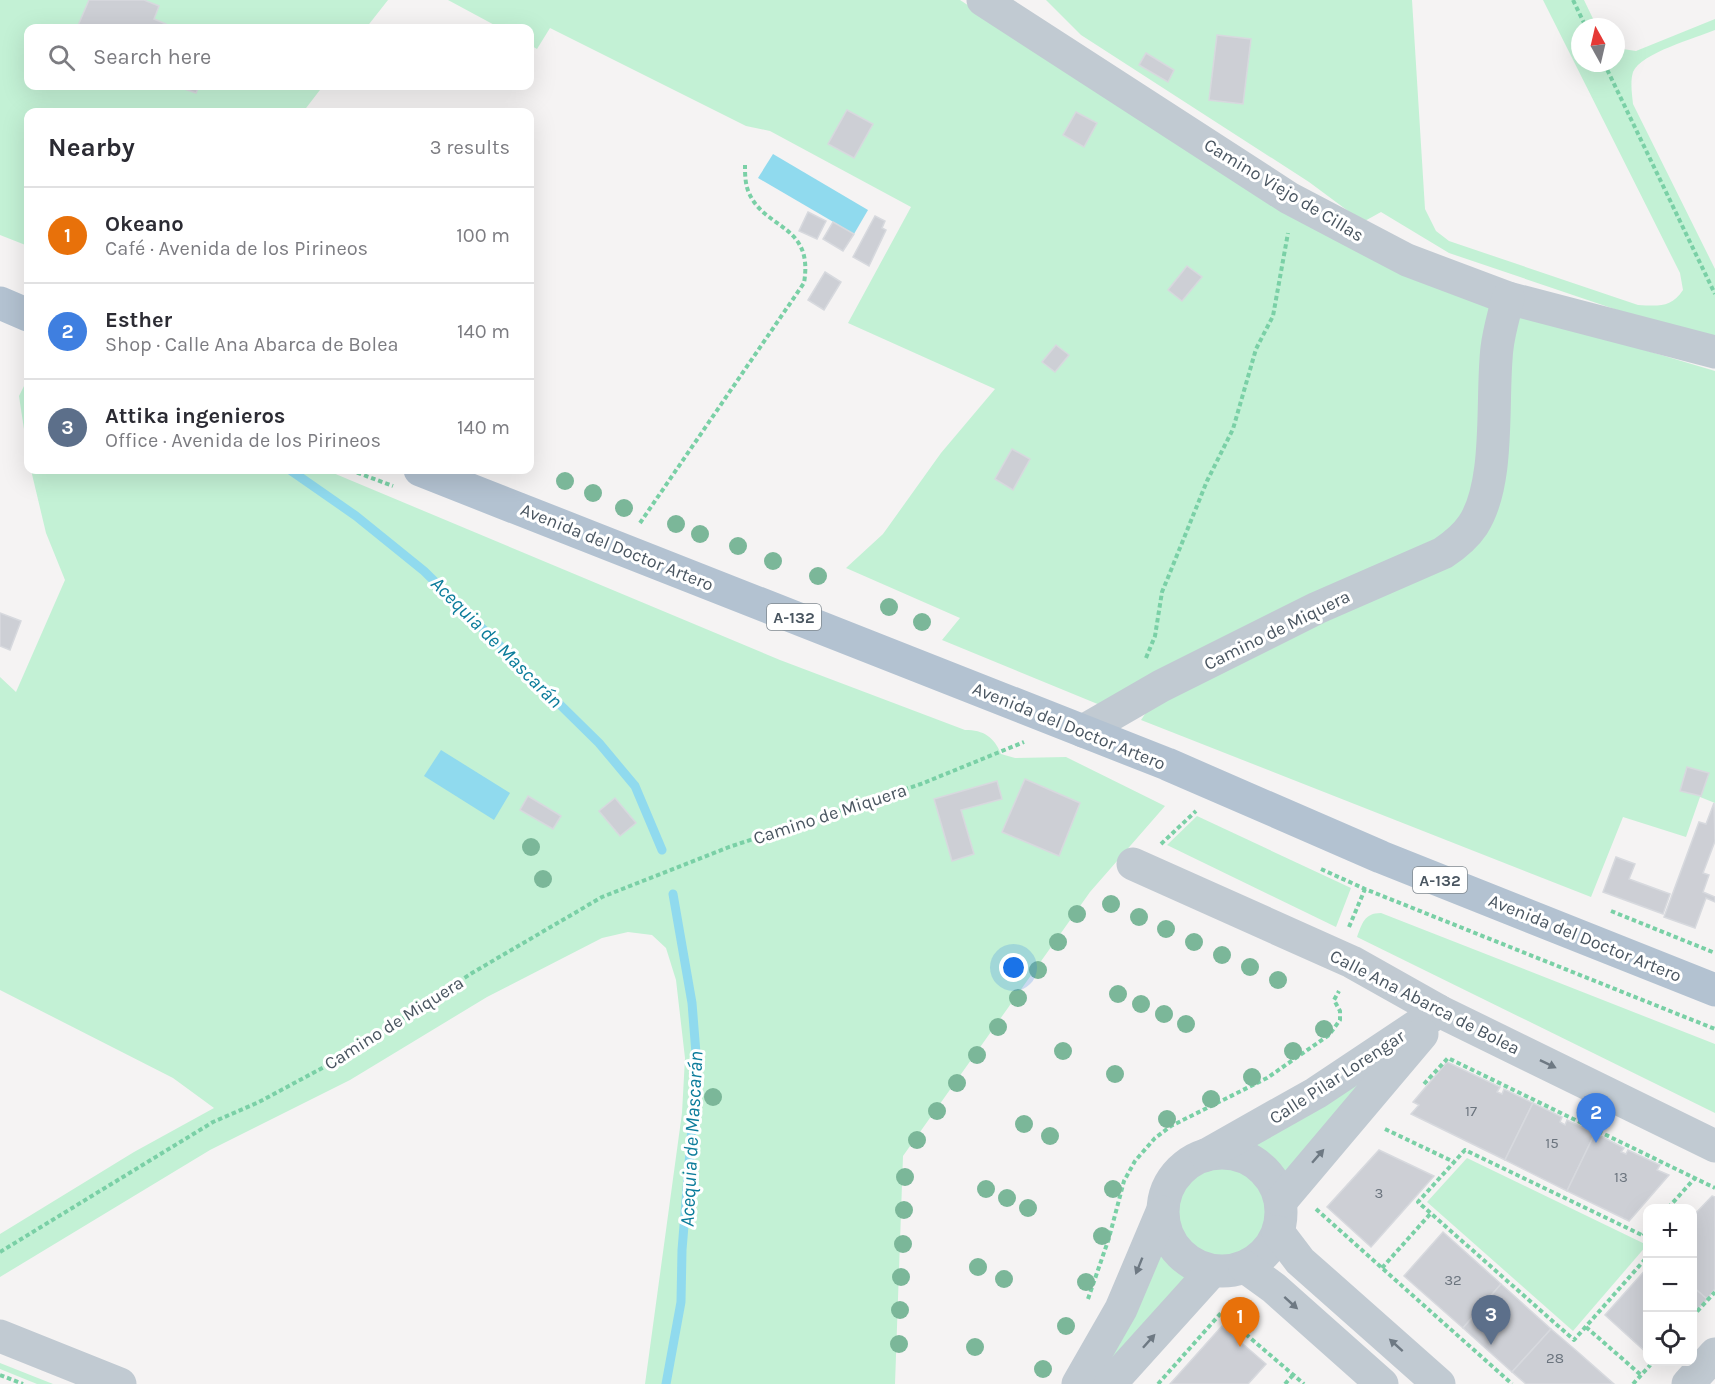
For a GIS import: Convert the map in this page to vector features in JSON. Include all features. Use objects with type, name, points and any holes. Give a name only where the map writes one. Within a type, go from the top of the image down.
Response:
[{"type":"main road","points":[[0,303],[24,313]]},
{"type":"main road","name":"Avenida del Doctor Artero","points":[[430,474],[1167,764],[1381,857],[1715,990]]},
{"type":"street","name":"Camino Viejo de Cillas","points":[[983,0],[1289,198],[1407,260],[1508,298],[1715,352]]},
{"type":"street","name":"Camino de Miquera","points":[[1083,731],[1317,608],[1443,554],[1460,541],[1474,523],[1484,500],[1490,466],[1497,348],[1508,298]]},
{"type":"street","name":"Calle Ana Abarca de Bolea","points":[[1133,864],[1352,962],[1439,1011],[1715,1146]]},
{"type":"street","name":"Calle Pilar Lorengar","points":[[1205,1155],[1316,1094],[1439,1011]]},
{"type":"street","name":"Calle Pilar Lorengar","points":[[1280,1217],[1439,1011]]},
{"type":"street","points":[[1078,1384],[1121,1309],[1162,1212],[1166,1193],[1174,1176],[1188,1163],[1205,1155],[1222,1153],[1238,1155],[1253,1161],[1271,1179],[1280,1217],[1300,1261],[1439,1384]]},
{"type":"street","points":[[1162,1212],[1166,1233],[1176,1250],[1192,1264],[1212,1271],[1234,1271],[1245,1268],[1265,1254],[1280,1217]]},
{"type":"street","points":[[1245,1268],[1274,1288],[1382,1384]]},
{"type":"street","points":[[1110,1384],[1212,1271]]},
{"type":"street","points":[[0,1336],[120,1384]]},
{"type":"street","points":[[1688,1384],[1715,1354]]},
{"type":"path","points":[[1573,0],[1582,18]]},
{"type":"path","points":[[1608,72],[1715,294]]},
{"type":"path","points":[[627,551],[648,510],[804,283],[806,268],[799,242],[749,194],[745,165]]},
{"type":"path","points":[[1143,698],[1143,672],[1155,636],[1162,592],[1207,481],[1233,429],[1256,349],[1273,316],[1288,234],[1289,198]]},
{"type":"path","name":"Camino de Miquera","points":[[0,1252],[213,1122],[260,1102],[352,1052],[472,974],[602,897],[729,848],[921,784],[1032,739]]},
{"type":"path","points":[[1348,929],[1365,889]]},
{"type":"path","points":[[1421,1088],[1448,1058],[1715,1188]]},
{"type":"path","points":[[1377,1138],[1392,1121]]},
{"type":"path","points":[[1385,1129],[1454,1162]]},
{"type":"path","points":[[1643,1236],[1465,1150],[1418,1202],[1574,1340],[1645,1258]]},
{"type":"path","points":[[1672,1204],[1695,1178]]},
{"type":"path","points":[[1323,1199],[1315,1208],[1512,1384]]},
{"type":"path","points":[[1382,1268],[1431,1213]]},
{"type":"path","points":[[1697,1312],[1715,1292]]},
{"type":"path","points":[[1158,1384],[1221,1313],[1304,1384]]},
{"type":"path","points":[[1586,1326],[1641,1375]]},
{"type":"path","points":[[1633,1384],[1649,1366]]},
{"type":"path","points":[[0,1375],[23,1384]]},
{"type":"path","points":[[1285,1384],[1293,1375]]},
{"type":"green space","points":[[0,0],[388,0],[369,24],[24,24],[24,90],[320,90],[306,108],[24,108],[24,244],[0,235]]},
{"type":"green space","points":[[448,0],[960,0],[1224,173],[1594,335],[1715,371],[1715,803],[1700,797],[1686,837],[1623,817],[1591,897],[1141,720],[1151,705],[1100,705],[942,640],[960,618],[846,568],[883,534],[941,453],[995,389],[848,323],[911,207],[770,131],[746,126],[550,28],[537,49],[534,47],[534,24],[493,24]]},
{"type":"green space","points":[[1046,0],[1412,0],[1425,209],[1436,231],[1449,241],[1638,305],[1652,306],[1664,305],[1678,296],[1683,290],[1680,273],[1579,72],[1625,72],[1625,49],[1636,51],[1715,19],[1715,30],[1657,52],[1638,65],[1633,72],[1631,84],[1633,104],[1715,269],[1715,343],[1449,253],[1381,212],[1363,222],[1309,182],[1081,35]]},
{"type":"green space","points":[[1543,0],[1584,0],[1593,18],[1571,18],[1571,56]]},
{"type":"green space","points":[[24,386],[24,429],[19,396]]},
{"type":"green space","points":[[32,474],[336,474],[780,660],[965,730],[983,733],[992,739],[1001,754],[1015,758],[1066,757],[1165,806],[1090,892],[903,1156],[895,1384],[645,1384],[682,1113],[685,1058],[676,980],[666,948],[652,935],[628,932],[602,938],[487,997],[350,1080],[210,1150],[0,1277],[0,1234],[134,1152],[214,1108],[173,1078],[0,990],[0,677],[16,692],[65,580],[46,533]],"holes":[[[1025,779],[1080,803],[1059,856],[1003,832]],[[997,781],[1002,799],[961,810],[974,854],[952,861],[934,799]]]},
{"type":"green space","points":[[1197,816],[1351,888],[1336,927],[1167,845]]},
{"type":"green space","points":[[1381,913],[1715,1044],[1715,1113],[1357,937],[1367,917]]},
{"type":"green space","points":[[1391,1052],[1287,1174],[1271,1155],[1250,1143]]},
{"type":"green space","points":[[1467,1158],[1643,1243],[1643,1250],[1573,1331],[1427,1202]]},
{"type":"green space","points":[[1222,1166],[1240,1169],[1255,1179],[1265,1194],[1268,1212],[1265,1230],[1255,1245],[1240,1255],[1222,1258],[1204,1255],[1189,1245],[1179,1230],[1176,1212],[1179,1194],[1189,1179],[1204,1169]]},
{"type":"green space","points":[[1158,1251],[1169,1265],[1187,1278],[1091,1384]]},
{"type":"green space","points":[[0,1363],[53,1384],[37,1384],[0,1369]]},
{"type":"water","points":[[773,154],[868,210],[854,234],[758,178]]},
{"type":"water","points":[[441,750],[510,793],[494,820],[424,776]]},
{"type":"building","points":[[89,0],[144,0],[159,6],[154,19],[166,24],[79,24]]},
{"type":"building","points":[[1217,35],[1251,39],[1243,104],[1209,100]]},
{"type":"building","points":[[1146,53],[1174,70],[1168,82],[1139,65]]},
{"type":"building","points":[[847,110],[873,124],[854,158],[828,144]]},
{"type":"building","points":[[1076,112],[1097,123],[1084,147],[1063,135]]},
{"type":"building","points":[[808,212],[826,221],[817,239],[799,231]]},
{"type":"building","points":[[875,216],[885,221],[882,228],[886,230],[869,266],[853,257]]},
{"type":"building","points":[[833,222],[854,234],[843,251],[823,239]]},
{"type":"building","points":[[1187,266],[1202,277],[1182,301],[1168,290]]},
{"type":"building","points":[[825,272],[841,282],[824,310],[808,300]]},
{"type":"building","points":[[1056,345],[1069,355],[1055,372],[1042,362]]},
{"type":"building","points":[[1012,449],[1030,459],[1013,490],[995,479]]},
{"type":"building","points":[[0,613],[21,621],[10,650],[0,646]]},
{"type":"building","points":[[1687,767],[1709,773],[1701,796],[1680,791]]},
{"type":"building","points":[[1025,779],[1080,803],[1059,856],[1002,832]]},
{"type":"building","points":[[997,781],[1002,799],[961,810],[974,854],[952,861],[934,799]]},
{"type":"building","points":[[528,796],[561,816],[553,829],[520,810]]},
{"type":"building","points":[[615,798],[636,823],[620,836],[599,811]]},
{"type":"building","points":[[1714,803],[1715,841],[1703,873],[1709,875],[1703,892],[1715,897],[1715,902],[1706,898],[1695,928],[1664,917],[1699,822],[1706,824]]},
{"type":"building","points":[[1616,857],[1635,864],[1629,879],[1670,894],[1663,914],[1603,892]]},
{"type":"building","points":[[1447,1062],[1500,1087],[1497,1092],[1502,1094],[1504,1089],[1533,1103],[1505,1160],[1411,1114],[1419,1105],[1413,1102]]},
{"type":"building","points":[[1533,1103],[1562,1117],[1560,1122],[1565,1125],[1567,1120],[1595,1133],[1567,1191],[1505,1160]]},
{"type":"building","points":[[1595,1133],[1624,1148],[1621,1152],[1626,1154],[1628,1150],[1660,1165],[1657,1170],[1669,1175],[1629,1221],[1567,1191]]},
{"type":"building","points":[[1379,1150],[1434,1176],[1371,1247],[1327,1207]]},
{"type":"building","points":[[1712,1196],[1715,1197],[1715,1289],[1707,1299],[1697,1290],[1697,1212]]},
{"type":"building","points":[[1443,1232],[1501,1284],[1463,1328],[1404,1276]]},
{"type":"building","points":[[1643,1273],[1643,1349],[1605,1315]]},
{"type":"building","points":[[1501,1284],[1551,1329],[1512,1372],[1463,1328]]},
{"type":"building","points":[[1697,1290],[1707,1299],[1697,1310]]},
{"type":"building","points":[[1222,1326],[1266,1364],[1248,1384],[1170,1384]]},
{"type":"building","points":[[1551,1329],[1614,1384],[1526,1384],[1512,1372]]},
{"type":"waterway","name":"Acequia de Mascarán","points":[[296,474],[356,516],[424,571],[599,743],[635,786],[662,850]]},
{"type":"waterway","name":"Acequia de Mascarán","points":[[666,1384],[681,1302],[682,1250],[697,1066],[692,1003],[673,894]]},
{"type":"place","name":"Esther","points":[[1596,1143]]},
{"type":"place","name":"Attika ingenieros","points":[[1491,1345]]},
{"type":"place","name":"Okeano","points":[[1240,1347]]}]
